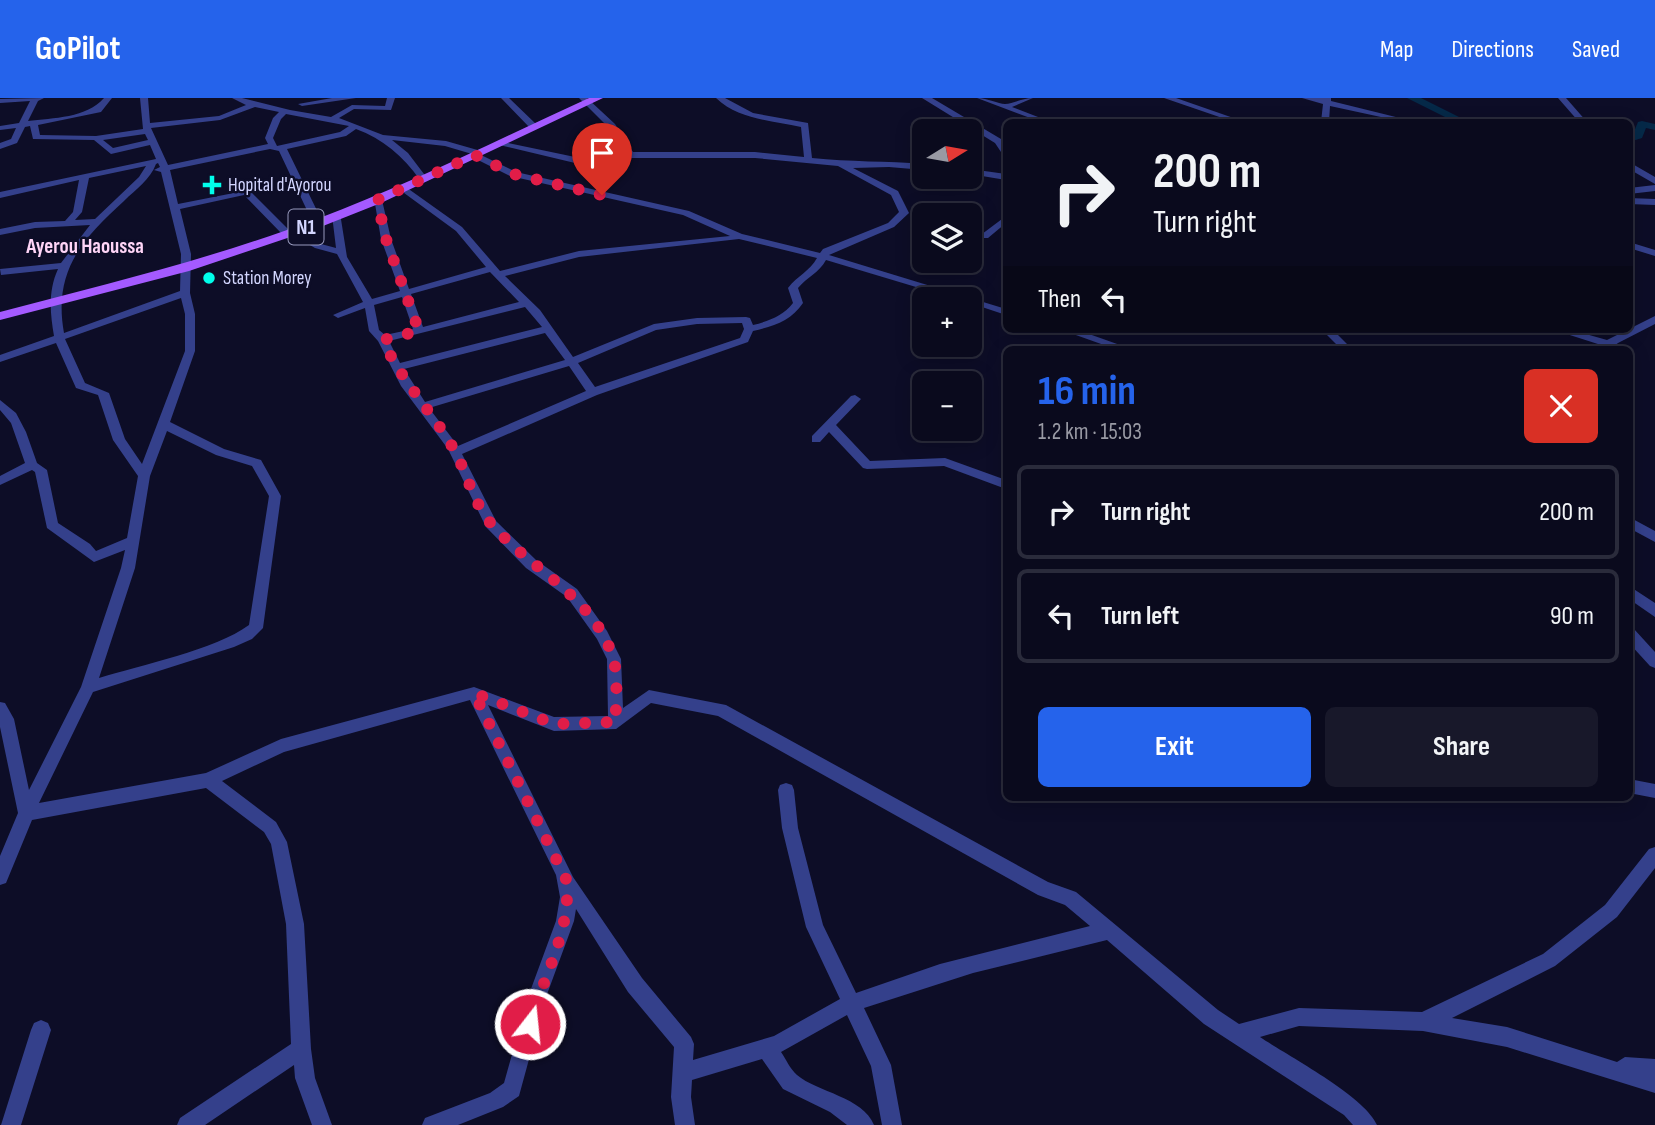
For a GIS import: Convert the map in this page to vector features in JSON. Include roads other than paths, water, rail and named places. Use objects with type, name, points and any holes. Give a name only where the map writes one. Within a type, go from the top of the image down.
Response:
[{"type":"main road","name":"N1","points":[[0,316],[184,268],[318,223],[404,188],[589,100]]},
{"type":"street","points":[[0,146],[14,141],[35,98]]},
{"type":"street","points":[[0,101],[41,98]]},
{"type":"street","points":[[0,128],[34,124],[98,110],[108,98]]},
{"type":"street","points":[[0,877],[26,813],[88,687],[128,568],[144,476],[190,352],[190,314],[185,293],[186,254],[174,208],[157,166],[147,129],[144,98]]},
{"type":"street","points":[[236,98],[286,113],[333,119],[383,137],[446,144],[476,154],[513,174],[686,213],[745,237],[924,287]]},
{"type":"street","points":[[318,223],[277,147],[269,138],[277,118],[305,101],[352,102],[388,108],[393,98]]},
{"type":"street","points":[[505,98],[534,127]]},
{"type":"street","points":[[720,98],[731,108],[748,115],[805,125],[808,160]]},
{"type":"street","points":[[926,98],[998,141],[1003,148]]},
{"type":"street","points":[[981,98],[1039,119]]},
{"type":"street","points":[[1006,106],[1029,98]]},
{"type":"street","points":[[1168,98],[1228,119]]},
{"type":"street","points":[[1306,98],[1404,119]]},
{"type":"street","points":[[1562,98],[1580,119]]},
{"type":"street","points":[[589,100],[623,139],[625,148],[631,155]]},
{"type":"street","points":[[1325,119],[1327,101]]},
{"type":"street","points":[[333,119],[352,102]]},
{"type":"street","points":[[34,124],[36,137],[96,138],[220,118],[253,104]]},
{"type":"street","points":[[0,195],[85,175],[277,147],[343,134],[354,126]]},
{"type":"street","points":[[383,137],[406,155],[423,178]]},
{"type":"street","points":[[96,138],[111,151],[152,142]]},
{"type":"street","points":[[499,144],[575,160],[631,155],[755,155],[840,164],[912,167]]},
{"type":"street","points":[[749,330],[770,324],[793,312],[797,303],[793,288],[795,284],[816,269],[825,251],[891,225],[904,213],[895,193],[840,164]]},
{"type":"street","points":[[144,476],[119,440],[103,393],[80,385],[59,337],[54,303],[62,266],[97,222],[157,166]]},
{"type":"street","points":[[1633,167],[1655,181]]},
{"type":"street","points":[[982,174],[1003,177]]},
{"type":"street","points":[[67,223],[77,212],[77,201],[85,175]]},
{"type":"street","points":[[404,188],[459,229],[548,328],[593,392]]},
{"type":"street","points":[[1633,191],[1655,188]]},
{"type":"street","points":[[174,208],[246,192],[256,198],[268,218],[290,233],[318,246],[341,252]]},
{"type":"street","points":[[377,200],[382,225],[419,331]]},
{"type":"street","points":[[1633,201],[1655,202]]},
{"type":"street","points":[[337,215],[341,252],[369,303],[374,331],[383,340],[405,383],[455,452],[491,524],[531,564],[572,593],[602,635],[614,659],[616,722]]},
{"type":"street","points":[[985,236],[1003,221]]},
{"type":"street","points":[[0,232],[35,225],[97,222]]},
{"type":"street","points":[[338,315],[369,303],[496,271],[579,254],[681,241],[745,237]]},
{"type":"street","points":[[1633,246],[1655,253]]},
{"type":"street","points":[[0,273],[62,266]]},
{"type":"street","points":[[0,359],[185,293]]},
{"type":"street","points":[[383,340],[526,303]]},
{"type":"street","points":[[982,304],[1003,311]]},
{"type":"street","points":[[1608,346],[1642,329],[1655,319]]},
{"type":"street","points":[[423,406],[573,361],[665,325],[746,320],[749,330],[744,340],[593,392],[455,452]]},
{"type":"street","points":[[398,367],[548,328]]},
{"type":"street","points":[[1076,333],[1117,346]]},
{"type":"street","points":[[1330,333],[1344,346]]},
{"type":"street","points":[[1567,333],[1603,346]]},
{"type":"street","points":[[816,439],[855,399]]},
{"type":"street","points":[[1,405],[8,409],[20,431],[32,465],[41,470],[52,526],[85,547],[94,557],[132,541]]},
{"type":"street","points":[[88,687],[209,650],[250,635],[256,628],[275,496],[257,463],[220,452],[163,424]]},
{"type":"street","points":[[830,425],[867,465],[945,462],[1003,484]]},
{"type":"street","points":[[0,481],[32,465]]},
{"type":"street","points":[[1633,524],[1655,537]]},
{"type":"street","points":[[1633,593],[1655,611]]},
{"type":"street","points":[[1633,637],[1655,662]]},
{"type":"street","points":[[26,813],[208,780],[281,746],[474,693],[554,724],[616,722],[649,696],[721,710],[1044,889],[1070,898],[1211,1017],[1351,1108],[1367,1125]]},
{"type":"street","points":[[474,693],[564,874],[635,985],[684,1044],[681,1097],[685,1125]]},
{"type":"street","points":[[0,708],[6,719],[26,813]]},
{"type":"street","points":[[208,780],[270,827],[279,842],[295,925],[300,1049],[305,1078],[322,1125]]},
{"type":"street","points":[[786,790],[790,828],[815,927],[881,1065],[892,1125]]},
{"type":"street","points":[[1423,1022],[1549,960],[1611,911],[1655,855]]},
{"type":"street","points":[[432,1125],[496,1100],[512,1089],[537,997],[565,921],[569,897],[564,874]]},
{"type":"street","points":[[683,1073],[779,1043],[852,1004],[979,961],[1109,931]]},
{"type":"street","points":[[1238,1034],[1299,1017],[1423,1022],[1507,1037],[1655,1083]]},
{"type":"street","points":[[11,1125],[41,1030]]},
{"type":"street","points":[[765,1047],[790,1082],[837,1105],[864,1125]]},
{"type":"street","points":[[187,1125],[300,1049]]},
{"type":"street","points":[[1600,1065],[1655,1069]]},
{"type":"waterway","points":[[1412,98],[1457,119]]},
{"type":"waterway","points":[[1633,138],[1638,136],[1642,124],[1655,127]]},
{"type":"place","name":"Hopital d'Ayorou","points":[[212,185]]},
{"type":"place","name":"Station Morey","points":[[209,278]]},
{"type":"district","name":"Ayerou Haoussa","points":[[85,246]]}]
